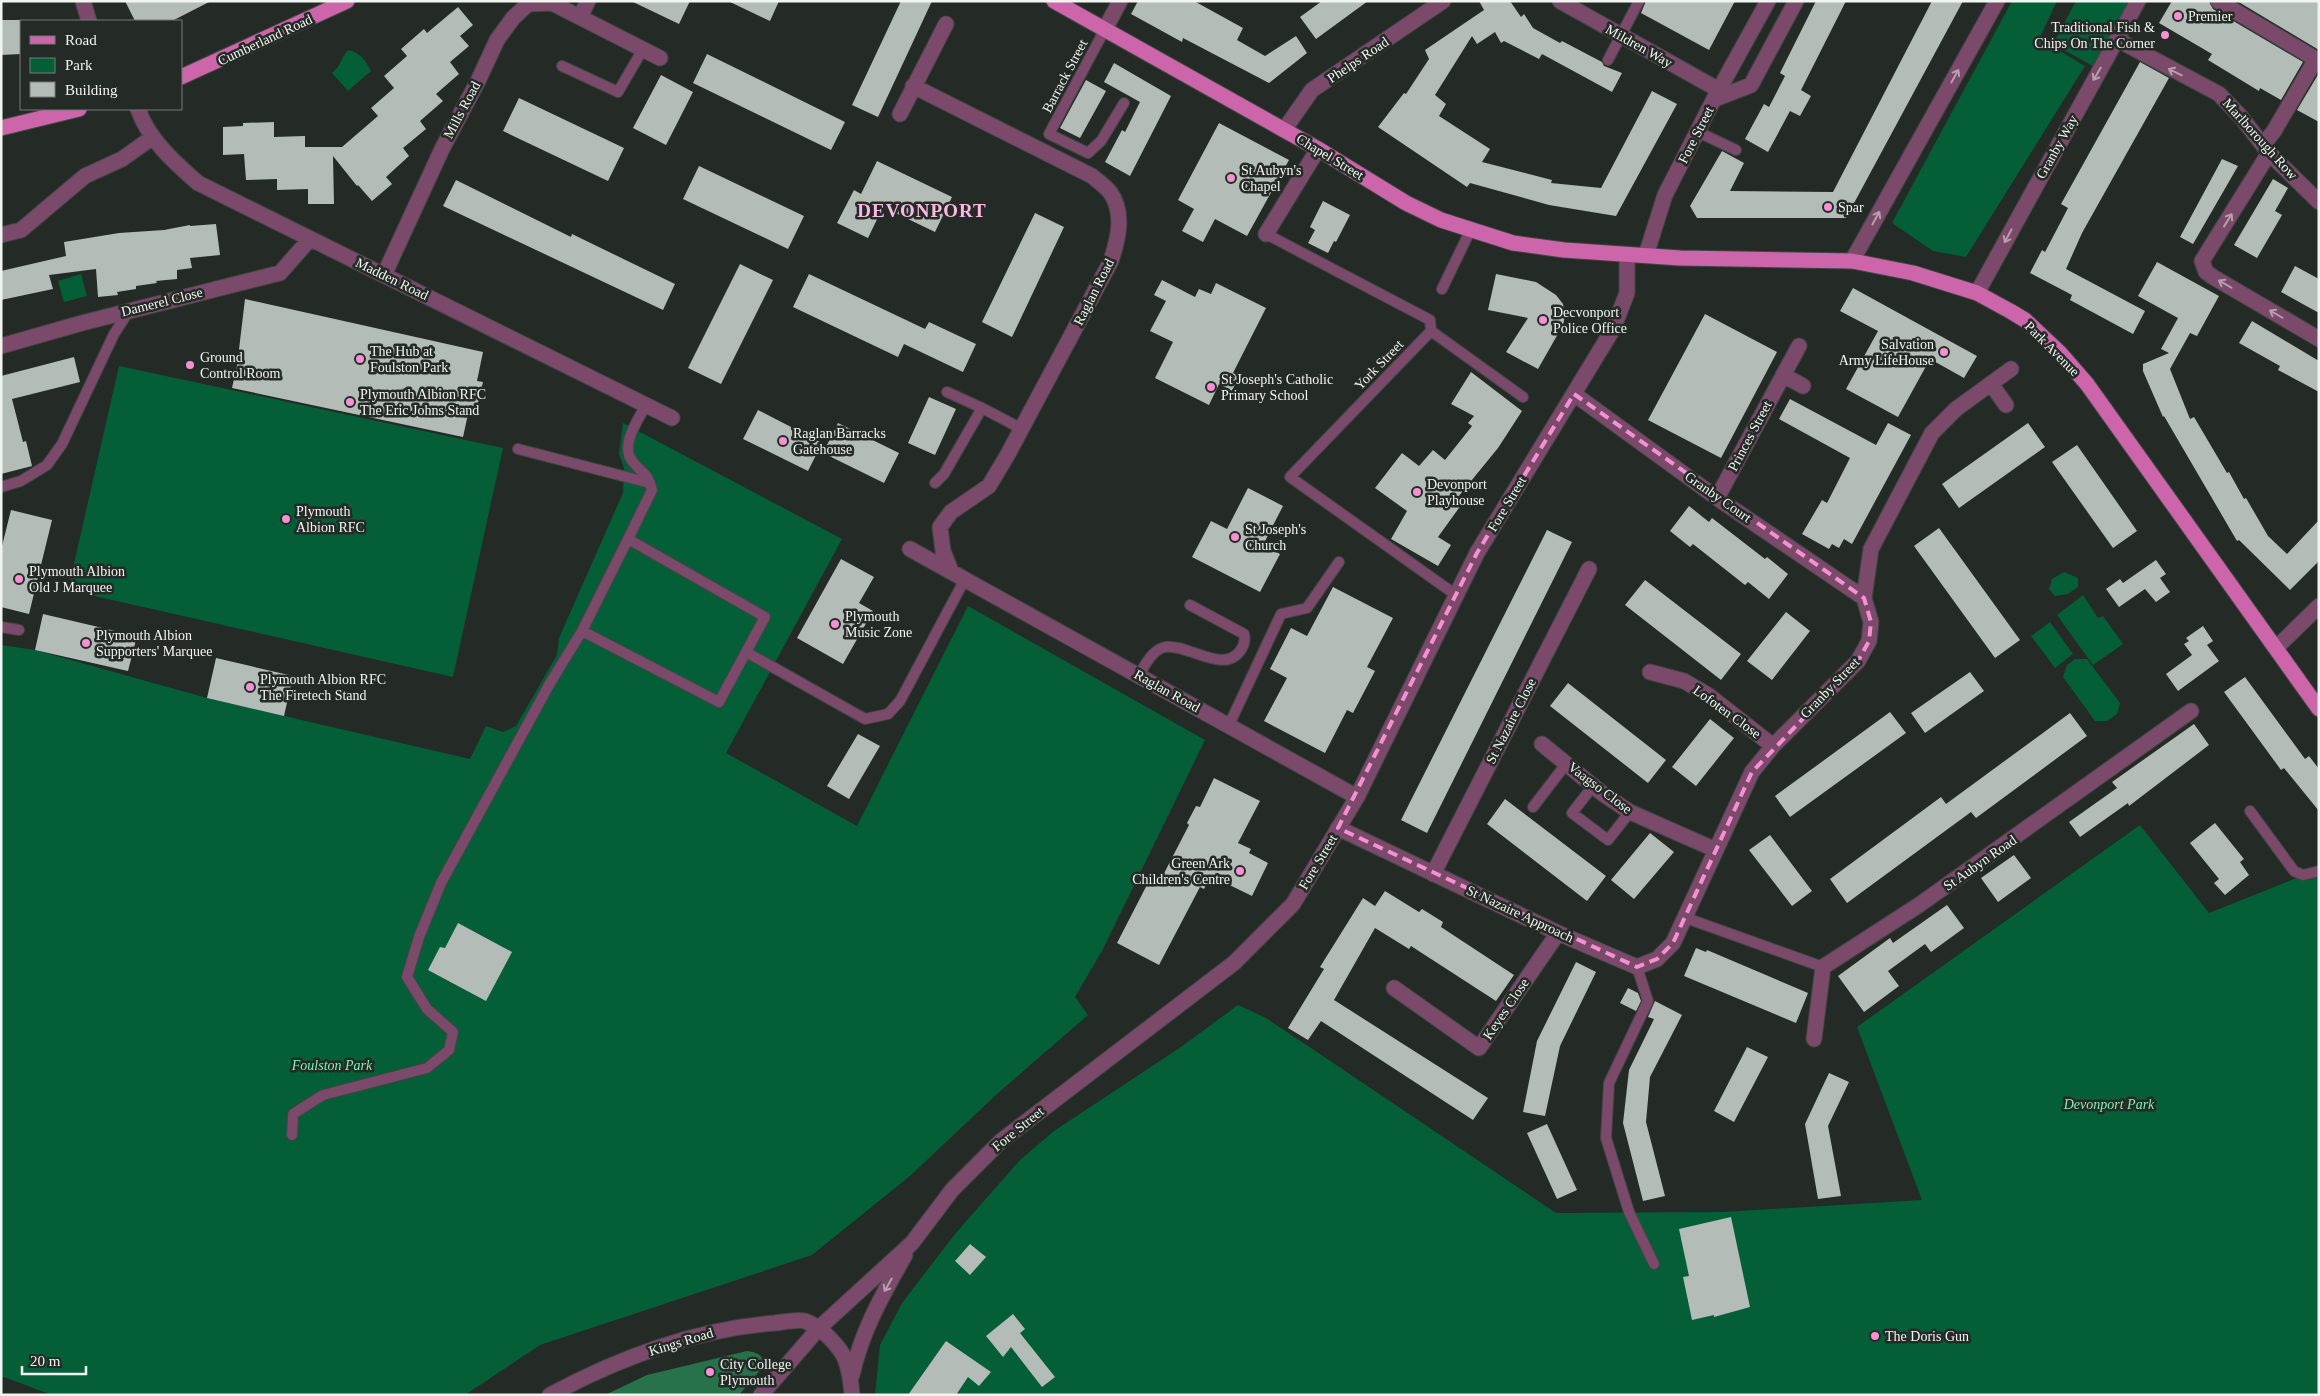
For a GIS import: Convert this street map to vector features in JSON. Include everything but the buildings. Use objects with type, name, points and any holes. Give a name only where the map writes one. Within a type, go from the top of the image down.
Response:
[{"type":"main road","name":"Cumberland Road","points":[[182,77],[347,1]]},
{"type":"main road","name":"Chapel Street","points":[[1054,1],[1104,31],[1318,149],[1406,203],[1441,220],[1513,243],[1564,250],[1627,255]]},
{"type":"main road","points":[[1,128],[75,110]]},
{"type":"main road","name":"Park Avenue","points":[[1627,255],[1680,258],[1852,261],[1913,273],[1977,293],[2025,320],[2060,353],[2087,384],[2319,709]]},
{"type":"street","points":[[83,1],[89,20]]},
{"type":"street","points":[[580,17],[588,1]]},
{"type":"street","points":[[1104,31],[1120,1]]},
{"type":"street","name":"Phelps Road","points":[[1284,130],[1312,90],[1443,1]]},
{"type":"street","name":"Mildren Way","points":[[1560,1],[1621,35],[1717,95]]},
{"type":"street","name":"Fore Street","points":[[1646,255],[1665,195],[1768,1]]},
{"type":"street","name":"Fore Street","points":[[1717,95],[1750,85],[1796,1]]},
{"type":"street","points":[[1852,261],[1997,1]]},
{"type":"street","name":"Granby Way","points":[[1977,293],[2138,1]]},
{"type":"street","points":[[2218,1],[2318,60],[2274,131],[2266,149],[2202,261],[2206,272],[2213,277],[2319,339]]},
{"type":"street","name":"Mills Road","points":[[384,274],[442,149],[478,81],[497,40],[513,18],[528,4],[552,3],[660,58]]},
{"type":"street","points":[[900,114],[946,24]]},
{"type":"street","name":"Marlborough Row","points":[[2118,40],[2219,94],[2266,149],[2319,202]]},
{"type":"street","name":"Raglan Road","points":[[913,86],[1092,176],[1110,193],[1119,215],[1119,236],[1111,261],[1022,429],[989,486],[950,512],[940,527],[943,551],[951,571]]},
{"type":"street","name":"Madden Road","points":[[139,110],[154,136],[173,161],[198,183],[672,418]]},
{"type":"street","points":[[1,234],[20,230],[85,176],[122,158],[154,136]]},
{"type":"street","points":[[1266,234],[1318,149]]},
{"type":"street","name":"Damerel Close","points":[[1,346],[280,273],[310,239]]},
{"type":"street","name":"Fore Street","points":[[761,1395],[819,1328],[912,1243],[952,1190],[1001,1141],[1234,963],[1293,904],[1356,797],[1477,553],[1613,329],[1627,293],[1627,255]]},
{"type":"street","name":"Princes Street","points":[[1717,498],[1799,346]]},
{"type":"street","name":"Granby Street","points":[[1686,918],[1752,772],[1773,746],[1858,661],[1869,641],[1872,622],[1864,598],[1871,549],[1932,434],[1956,409],[2011,369]]},
{"type":"street","points":[[1783,375],[1803,386]]},
{"type":"street","points":[[1991,384],[2006,405]]},
{"type":"street","name":"Granby Court","points":[[1574,394],[1717,498],[1864,598]]},
{"type":"street","name":"Raglan Road","points":[[910,549],[1356,797]]},
{"type":"street","name":"St Nazaire Close","points":[[1433,874],[1589,569]]},
{"type":"street","points":[[2276,648],[2319,606]]},
{"type":"street","name":"Lofoten Close","points":[[1650,672],[1684,681],[1708,695],[1773,746]]},
{"type":"street","name":"St Aubyn Road","points":[[1823,967],[1919,906],[2191,711]]},
{"type":"street","name":"Vaagso Close","points":[[1542,744],[1593,786],[1630,812],[1716,850]]},
{"type":"street","name":"St Nazaire Approach","points":[[1338,828],[1558,933],[1637,967]]},
{"type":"street","points":[[1637,967],[1657,959],[1673,943],[1686,918]]},
{"type":"street","name":"Keyes Close","points":[[1394,988],[1480,1048],[1558,933]]},
{"type":"street","points":[[1814,1039],[1823,967]]},
{"type":"street","points":[[852,1388],[858,1348],[872,1312],[912,1243]]},
{"type":"street","name":"Kings Road","points":[[550,1395],[621,1362],[690,1338],[759,1324],[804,1321],[819,1328]]},
{"type":"street","points":[[819,1328],[836,1343],[845,1356],[852,1388]]},
{"type":"lane","points":[[1608,60],[1639,1]]},
{"type":"lane","name":"Barrack Street","points":[[1104,31],[1049,134],[1088,153],[1101,141],[1124,104]]},
{"type":"lane","points":[[562,66],[618,92],[642,49]]},
{"type":"lane","points":[[1698,132],[1736,150]]},
{"type":"lane","points":[[1442,289],[1470,229]]},
{"type":"lane","points":[[1266,234],[1424,315],[1430,320],[1431,331],[1523,397]]},
{"type":"lane","points":[[5,487],[21,481],[47,465],[62,444],[114,334],[129,311]]},
{"type":"lane","name":"York Street","points":[[1431,331],[1290,477],[1456,595]]},
{"type":"lane","points":[[947,392],[1022,429]]},
{"type":"lane","points":[[292,1135],[293,1114],[323,1095],[427,1068],[449,1050],[453,1032],[427,1008],[407,977],[419,937],[440,883],[549,685],[582,631],[652,490],[647,474],[632,462],[628,451],[630,434],[646,405]]},
{"type":"lane","points":[[935,483],[944,474],[982,408]]},
{"type":"lane","points":[[518,450],[650,483]]},
{"type":"lane","points":[[582,631],[720,702],[765,617],[628,539]]},
{"type":"lane","points":[[1228,725],[1281,614],[1307,608],[1339,562]]},
{"type":"lane","points":[[746,652],[865,718],[888,714],[900,701],[966,579]]},
{"type":"lane","points":[[1139,675],[1151,656],[1164,647],[1175,647],[1218,659],[1232,659],[1239,653],[1245,640],[1244,634],[1190,605]]},
{"type":"lane","points":[[1,627],[19,630]]},
{"type":"lane","points":[[1533,807],[1566,764]]},
{"type":"lane","points":[[1593,786],[1572,813],[1608,840],[1630,812]]},
{"type":"lane","points":[[2250,811],[2294,871],[2303,875],[2319,871]]},
{"type":"lane","points":[[1686,918],[1823,967]]},
{"type":"lane","points":[[1637,967],[1648,1001],[1610,1083],[1606,1138],[1629,1212],[1654,1264]]},
{"type":"highlighted area","points":[[1574,394],[1864,598],[1871,622],[1869,641],[1858,661],[1752,772],[1673,943],[1657,959],[1637,967],[1338,828],[1477,553]]},
{"type":"green space","points":[[2012,1],[2057,1],[2039,39],[2085,66],[1966,257],[1933,251],[1892,223]]},
{"type":"green space","points":[[2076,1],[2130,1],[2093,66],[2053,44]]},
{"type":"green space","points":[[348,50],[362,58],[371,71],[348,91],[332,73]]},
{"type":"green space","points":[[81,274],[87,296],[64,302],[58,281]]},
{"type":"green space","name":"Plymouth Albion RFC","points":[[119,366],[503,448],[453,677],[68,590]]},
{"type":"green space","name":"Foulston Park","points":[[623,423],[842,539],[726,753],[857,826],[968,606],[1205,740],[1102,951],[1075,997],[1088,1015],[997,1094],[910,1176],[812,1255],[540,1345],[465,1395],[52,1395],[1,1376],[1,645],[35,650],[207,698],[470,759],[486,726],[503,732],[516,726],[557,655],[559,638],[623,493],[624,468],[619,454]]},
{"type":"green space","points":[[2064,572],[2078,578],[2078,587],[2068,594],[2055,596],[2049,589],[2052,579]]},
{"type":"green space","points":[[2083,595],[2098,618],[2103,616],[2123,644],[2093,665],[2057,615]]},
{"type":"green space","points":[[2050,622],[2073,654],[2055,668],[2031,636]]},
{"type":"green space","points":[[2075,659],[2087,659],[2120,703],[2117,714],[2107,721],[2095,721],[2063,677],[2067,665]]},
{"type":"green space","name":"Devonport Park","points":[[2140,825],[2209,913],[2319,869],[2319,1395],[875,1395],[880,1345],[902,1303],[955,1234],[1020,1160],[1054,1131],[1181,1047],[1238,1005],[1266,1018],[1556,1213],[1723,1212],[1922,1200],[1857,1027]]},
{"type":"green space","name":"City College Plymouth","points":[[747,1351],[760,1355],[763,1364],[762,1368],[739,1395],[605,1395],[647,1375]]},
{"type":"place","name":"Premier","points":[[2178,16]]},
{"type":"place","name":"Traditional Fish & Chips On The Corner","points":[[2165,35]]},
{"type":"place","name":"St Aubyn's Chapel","points":[[1231,178]]},
{"type":"place","name":"Spar","points":[[1828,207]]},
{"type":"place","name":"Decvonport Police Office","points":[[1543,320]]},
{"type":"place","name":"Salvation Army LifeHouse","points":[[1944,352]]},
{"type":"place","name":"The Hub at Foulston Park","points":[[360,359]]},
{"type":"place","name":"Ground Control Room","points":[[190,365]]},
{"type":"place","name":"St Joseph's Catholic Primary School","points":[[1211,387]]},
{"type":"place","name":"Plymouth Albion RFC The Eric Johns Stand","points":[[350,402]]},
{"type":"place","name":"Raglan Barracks Gatehouse","points":[[783,441]]},
{"type":"place","name":"Devonport Playhouse","points":[[1417,492]]},
{"type":"place","name":"Plymouth Albion RFC","points":[[286,519]]},
{"type":"place","name":"St Joseph's Church","points":[[1235,537]]},
{"type":"place","name":"Plymouth Albion Old J Marquee","points":[[19,579]]},
{"type":"place","name":"Plymouth Music Zone","points":[[835,624]]},
{"type":"place","name":"Plymouth Albion Supporters' Marquee","points":[[86,643]]},
{"type":"place","name":"Plymouth Albion RFC The Firetech Stand","points":[[250,687]]},
{"type":"place","name":"Green Ark Children's Centre","points":[[1240,871]]},
{"type":"place","name":"The Doris Gun","points":[[1875,1336]]},
{"type":"place","name":"City College Plymouth","points":[[710,1372]]},
{"type":"district","name":"DEVONPORT","points":[[922,210]]}]
